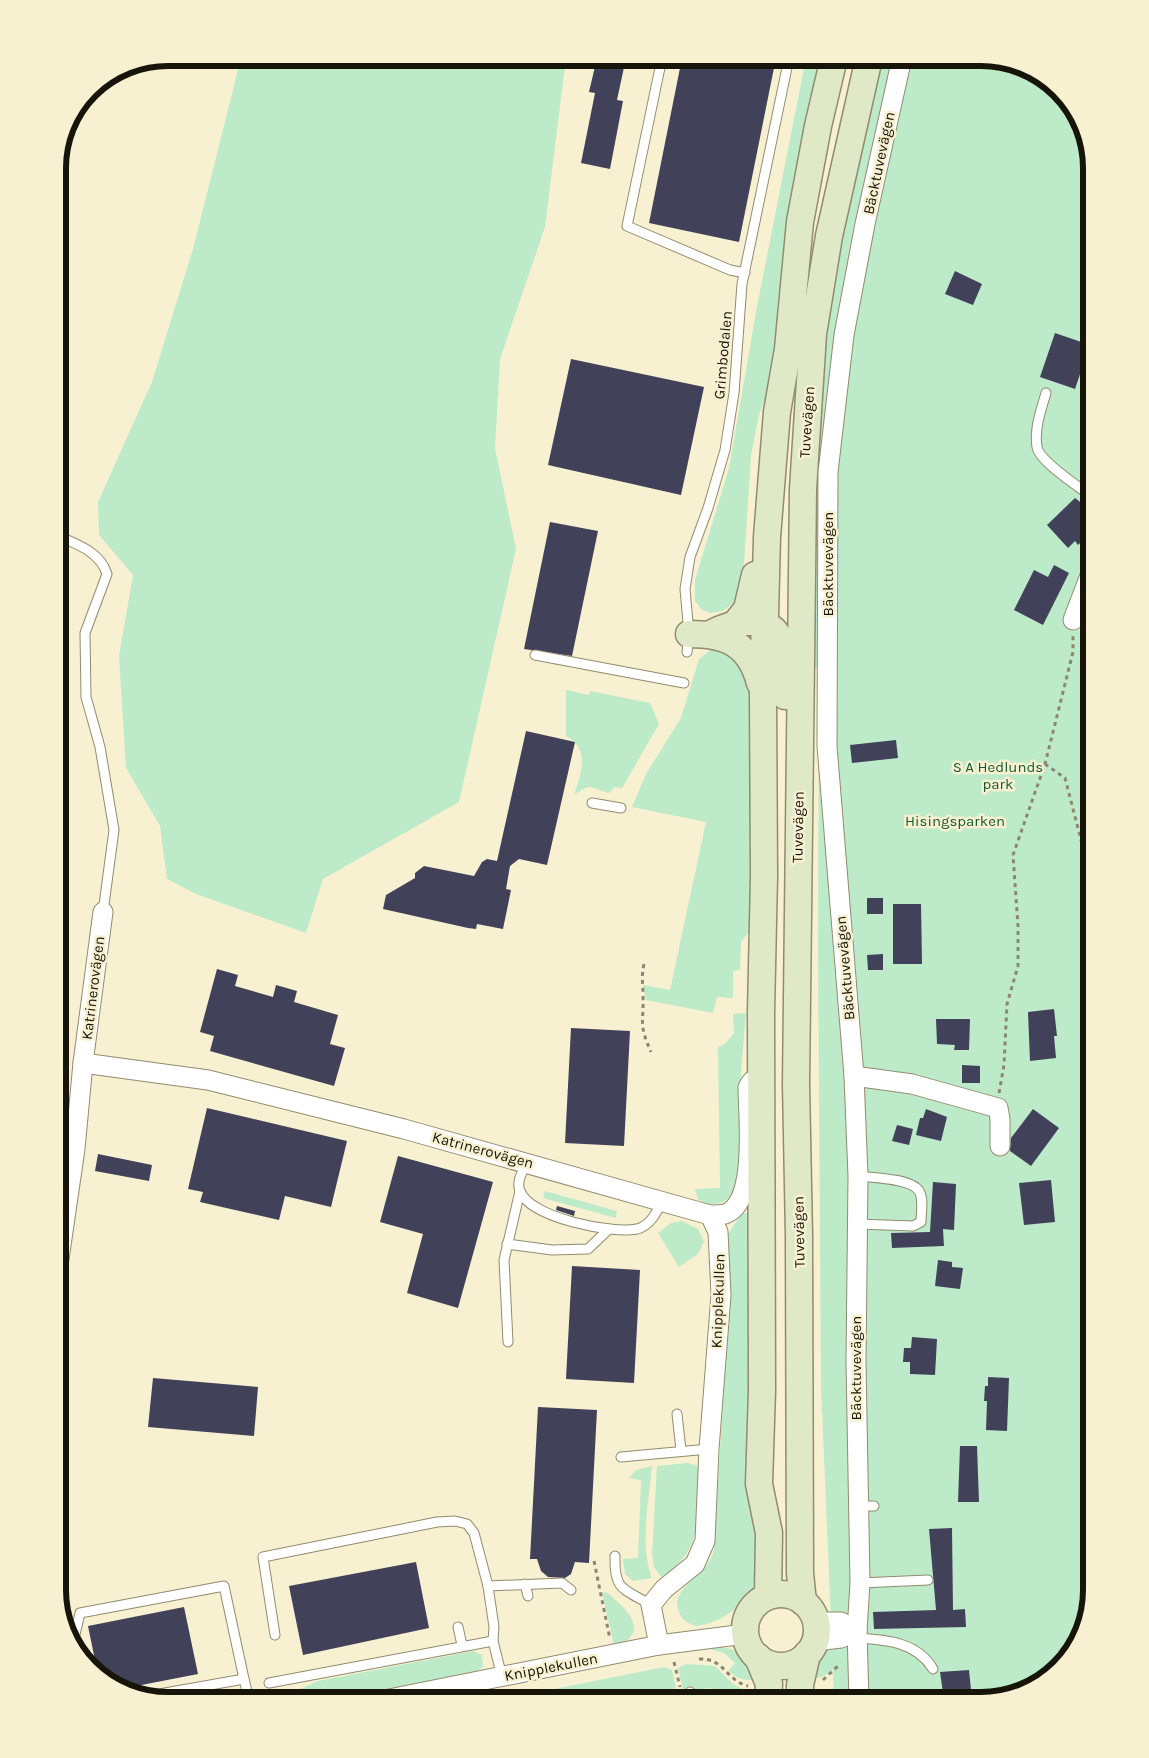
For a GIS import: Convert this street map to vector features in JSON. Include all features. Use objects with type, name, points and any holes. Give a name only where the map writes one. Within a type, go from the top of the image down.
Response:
[{"type":"main road","name":"Tuvevägen","points":[[768,1596],[769,1534],[759,1484],[764,877],[763,694],[767,537],[776,412],[788,349],[800,222],[818,126],[832,66]]},
{"type":"main road","name":"Tuvevägen","points":[[800,1692],[810,1630],[800,1574],[800,1256],[796,1084],[803,489],[813,334],[829,236],[867,66]]},
{"type":"main road","points":[[736,623],[748,609],[752,592],[764,452],[776,412]]},
{"type":"main road","points":[[695,640],[736,623],[765,625],[772,629],[780,643],[787,714],[800,733]]},
{"type":"main road","points":[[695,640],[735,643],[745,650],[752,659],[763,694]]},
{"type":"main road","points":[[786,1594],[810,1630],[788,1665],[772,1664],[758,1657],[749,1647],[745,1634],[748,1615],[753,1607],[768,1596],[786,1594]]},
{"type":"main road","points":[[758,1657],[769,1692]]},
{"type":"street","name":"Bäcktuvevägen","points":[[858,1692],[860,1583],[865,1506],[857,1224],[858,1176],[854,1076],[827,746],[828,472],[844,336],[900,66]]},
{"type":"street","points":[[1073,620],[1083,595]]},
{"type":"street","name":"Katrinerovägen","points":[[66,1211],[103,912]]},
{"type":"street","name":"Katrinerovägen","points":[[84,1063],[208,1080],[404,1129],[710,1215]]},
{"type":"street","points":[[710,1215],[726,1214],[739,1203],[744,1194],[747,1178],[748,1088],[762,1068]]},
{"type":"street","points":[[854,1076],[912,1084],[998,1108],[1000,1146]]},
{"type":"street","name":"Knipplekullen","points":[[651,1605],[664,1589],[695,1564],[702,1551],[707,1512],[709,1449],[721,1295],[718,1232],[710,1215]]},
{"type":"street","points":[[651,1605],[659,1645]]},
{"type":"street","points":[[810,1630],[841,1638],[858,1638]]},
{"type":"street","name":"Knipplekullen","points":[[423,1692],[613,1656],[659,1645],[745,1634]]},
{"type":"lane","points":[[660,66],[626,226],[730,270],[745,273]]},
{"type":"lane","name":"Grimbodalen","points":[[695,640],[685,589],[690,557],[708,508],[724,450],[734,392],[745,273],[787,66]]},
{"type":"lane","points":[[1046,393],[1038,420],[1037,448],[1042,457],[1083,489]]},
{"type":"lane","points":[[66,539],[95,555],[104,566],[107,574],[85,633],[86,697],[100,747],[114,830],[103,912]]},
{"type":"lane","points":[[535,655],[684,683]]},
{"type":"lane","points":[[592,803],[621,808]]},
{"type":"lane","points":[[508,1342],[504,1260],[520,1191],[520,1175],[528,1163]]},
{"type":"lane","points":[[857,1224],[913,1226],[921,1222],[922,1204],[919,1192],[913,1185],[858,1176]]},
{"type":"lane","points":[[520,1191],[531,1205],[545,1213],[609,1229],[638,1229],[656,1214],[662,1201]]},
{"type":"lane","points":[[507,1244],[552,1250],[588,1249],[609,1229]]},
{"type":"lane","points":[[677,1414],[681,1450]]},
{"type":"lane","points":[[621,1457],[681,1450],[709,1449]]},
{"type":"lane","points":[[275,1635],[263,1557],[362,1535],[437,1522],[455,1521],[467,1524],[474,1534],[488,1586],[494,1627],[493,1640],[502,1676]]},
{"type":"lane","points":[[615,1556],[614,1576],[621,1587],[651,1605]]},
{"type":"lane","points":[[860,1583],[928,1580]]},
{"type":"lane","points":[[488,1586],[562,1583],[571,1590]]},
{"type":"lane","points":[[525,1584],[528,1596]]},
{"type":"lane","points":[[76,1632],[80,1613],[224,1586],[247,1692]]},
{"type":"lane","points":[[458,1627],[462,1645]]},
{"type":"lane","points":[[858,1638],[884,1640],[917,1650],[933,1669]]},
{"type":"lane","points":[[269,1683],[493,1640]]},
{"type":"lane","points":[[171,1692],[244,1679]]},
{"type":"path","points":[[998,1108],[1005,1056],[1007,1004],[1018,966],[1018,926],[1013,855],[1045,764],[1073,652],[1073,620]]},
{"type":"path","points":[[1045,764],[1065,778],[1083,847]]},
{"type":"path","points":[[644,964],[640,982],[643,994],[642,1032],[651,1052]]},
{"type":"path","points":[[594,1561],[613,1656]]},
{"type":"path","points":[[802,1692],[829,1676],[858,1638]]},
{"type":"path","points":[[692,1660],[713,1659],[720,1664],[730,1677],[740,1684],[769,1692]]},
{"type":"path","points":[[665,1664],[683,1661]]},
{"type":"path","points":[[674,1662],[681,1692]]},
{"type":"green space","points":[[239,66],[565,66],[545,227],[500,359],[495,448],[516,549],[459,802],[323,879],[306,933],[196,894],[167,879],[160,826],[126,768],[119,656],[133,575],[99,535],[98,502],[152,382],[193,249]]},
{"type":"green space","points":[[804,66],[821,66],[800,178],[766,396],[759,415],[751,455],[743,580],[734,602],[723,611],[710,613],[701,609],[695,601],[695,580],[729,468],[756,312]]},
{"type":"green space","name":"Hisingsparken","points":[[879,66],[988,66],[1001,68],[1026,77],[1048,91],[1066,111],[1077,135],[1082,155],[1083,1590],[1077,1623],[1066,1647],[1058,1657],[1038,1675],[1014,1686],[994,1691],[834,1692],[833,1670],[822,1677],[810,1679],[816,1655],[832,1645],[821,1386],[818,952],[819,668],[813,668],[815,458],[820,388],[837,263]]},
{"type":"green space","points":[[727,648],[751,682],[752,928],[741,942],[740,970],[733,971],[733,998],[717,997],[713,1013],[646,1000],[643,985],[670,990],[706,822],[632,807],[646,774],[681,718],[699,659],[712,649]]},
{"type":"green space","points":[[566,690],[589,695],[590,691],[650,703],[659,724],[622,788],[615,787],[609,793],[590,787],[574,795],[582,763],[579,748],[574,741],[566,736]]},
{"type":"green space","points":[[746,1013],[741,1072],[741,1181],[734,1193],[724,1201],[718,1204],[705,1203],[698,1199],[695,1189],[720,1188],[718,1047],[725,1044],[734,1033],[733,1014]]},
{"type":"green space","points":[[545,1191],[617,1211],[616,1218],[543,1198]]},
{"type":"green space","points":[[743,1212],[749,1215],[751,1376],[749,1383],[759,1578],[748,1595],[734,1610],[717,1620],[697,1626],[682,1618],[677,1602],[684,1588],[707,1564],[714,1549],[730,1288],[726,1237]]},
{"type":"green space","points":[[682,1221],[698,1229],[704,1242],[698,1254],[679,1267],[658,1233],[671,1223]]},
{"type":"green space","points":[[687,1463],[696,1465],[700,1470],[696,1530],[685,1556],[675,1567],[661,1577],[654,1567],[652,1554],[657,1466]]},
{"type":"green space","points":[[652,1466],[645,1537],[648,1565],[652,1578],[633,1581],[625,1574],[623,1559],[638,1558],[641,1480],[629,1478],[636,1470]]},
{"type":"green space","points":[[602,1592],[608,1593],[630,1615],[634,1632],[628,1640],[614,1645]]},
{"type":"green space","points":[[710,1647],[729,1648],[742,1654],[761,1680],[743,1679],[735,1676],[729,1670],[735,1663],[724,1653],[710,1649]]},
{"type":"green space","points":[[473,1651],[482,1655],[483,1667],[475,1672],[374,1692],[294,1692],[318,1681]]},
{"type":"green space","points":[[686,1664],[715,1666],[733,1684],[745,1690],[745,1692],[712,1692],[711,1688],[683,1691],[678,1668]]},
{"type":"green space","points":[[664,1667],[672,1670],[676,1688],[658,1692],[539,1692]]},
{"type":"building","points":[[595,66],[624,66],[617,100],[623,101],[610,169],[581,163],[595,93],[589,92]]},
{"type":"building","points":[[680,66],[774,66],[739,242],[649,223]]},
{"type":"building","points":[[955,271],[982,284],[973,305],[945,294]]},
{"type":"building","points":[[1055,333],[1083,343],[1083,366],[1075,389],[1040,377]]},
{"type":"building","points":[[571,359],[704,387],[681,495],[548,465]]},
{"type":"building","points":[[1075,498],[1083,504],[1083,540],[1078,545],[1075,541],[1068,548],[1047,525]]},
{"type":"building","points":[[550,522],[598,531],[572,656],[524,649]]},
{"type":"building","points":[[1054,565],[1069,573],[1043,625],[1014,610],[1034,570],[1048,577]]},
{"type":"building","points":[[526,731],[575,742],[547,865],[519,859],[510,866],[506,889],[511,890],[503,929],[477,924],[476,929],[468,928],[383,909],[386,895],[415,878],[415,873],[424,866],[474,876],[482,862],[487,859],[497,861]]},
{"type":"building","points":[[896,740],[898,758],[852,763],[850,745]]},
{"type":"building","points":[[867,898],[883,898],[883,914],[867,914]]},
{"type":"building","points":[[893,904],[921,904],[922,964],[893,964]]},
{"type":"building","points":[[883,954],[883,970],[868,970],[867,955]]},
{"type":"building","points":[[217,969],[238,975],[235,986],[273,997],[276,985],[297,991],[294,1002],[338,1015],[330,1044],[345,1048],[334,1086],[210,1051],[214,1036],[200,1032]]},
{"type":"building","points":[[1054,1009],[1057,1036],[1054,1036],[1056,1058],[1030,1061],[1028,1012]]},
{"type":"building","points":[[936,1019],[970,1019],[969,1050],[954,1050],[955,1045],[937,1044]]},
{"type":"building","points":[[571,1028],[630,1031],[624,1146],[565,1143]]},
{"type":"building","points":[[962,1065],[980,1066],[980,1083],[962,1083]]},
{"type":"building","points":[[207,1108],[347,1141],[331,1207],[285,1196],[279,1220],[200,1202],[203,1192],[188,1189]]},
{"type":"building","points":[[926,1109],[947,1117],[941,1141],[916,1135],[920,1118],[923,1118]]},
{"type":"building","points":[[1033,1109],[1059,1128],[1031,1166],[1010,1151],[1011,1138]]},
{"type":"building","points":[[897,1125],[913,1129],[909,1145],[892,1141]]},
{"type":"building","points":[[98,1154],[152,1165],[149,1181],[95,1171]]},
{"type":"building","points":[[398,1156],[493,1182],[458,1308],[407,1293],[423,1234],[380,1222]]},
{"type":"building","points":[[1051,1180],[1055,1222],[1024,1225],[1019,1183]]},
{"type":"building","points":[[933,1182],[956,1184],[954,1230],[943,1229],[944,1246],[892,1248],[891,1233],[930,1232]]},
{"type":"building","points":[[557,1206],[575,1211],[574,1216],[556,1210]]},
{"type":"building","points":[[938,1260],[952,1262],[952,1267],[963,1268],[960,1289],[935,1286]]},
{"type":"building","points":[[572,1266],[640,1270],[634,1383],[566,1379]]},
{"type":"building","points":[[912,1337],[937,1339],[935,1375],[910,1374],[910,1362],[903,1362],[904,1348],[911,1348]]},
{"type":"building","points":[[988,1377],[1009,1378],[1007,1431],[986,1430],[987,1401],[984,1401]]},
{"type":"building","points":[[153,1378],[258,1387],[254,1436],[148,1427]]},
{"type":"building","points":[[538,1407],[597,1410],[589,1563],[575,1562],[571,1574],[565,1578],[548,1577],[541,1571],[537,1559],[530,1559]]},
{"type":"building","points":[[960,1446],[977,1446],[979,1502],[958,1502]]},
{"type":"building","points":[[952,1528],[953,1610],[965,1609],[966,1627],[874,1629],[873,1612],[936,1610],[929,1529]]},
{"type":"building","points":[[416,1562],[429,1628],[303,1655],[289,1586]]},
{"type":"building","points":[[184,1607],[198,1674],[135,1686],[123,1681],[111,1675],[95,1661],[88,1626]]},
{"type":"building","points":[[969,1670],[971,1692],[943,1692],[940,1672]]},
{"type":"park label","name":"S A Hedlunds park","points":[[998,776]]}]
